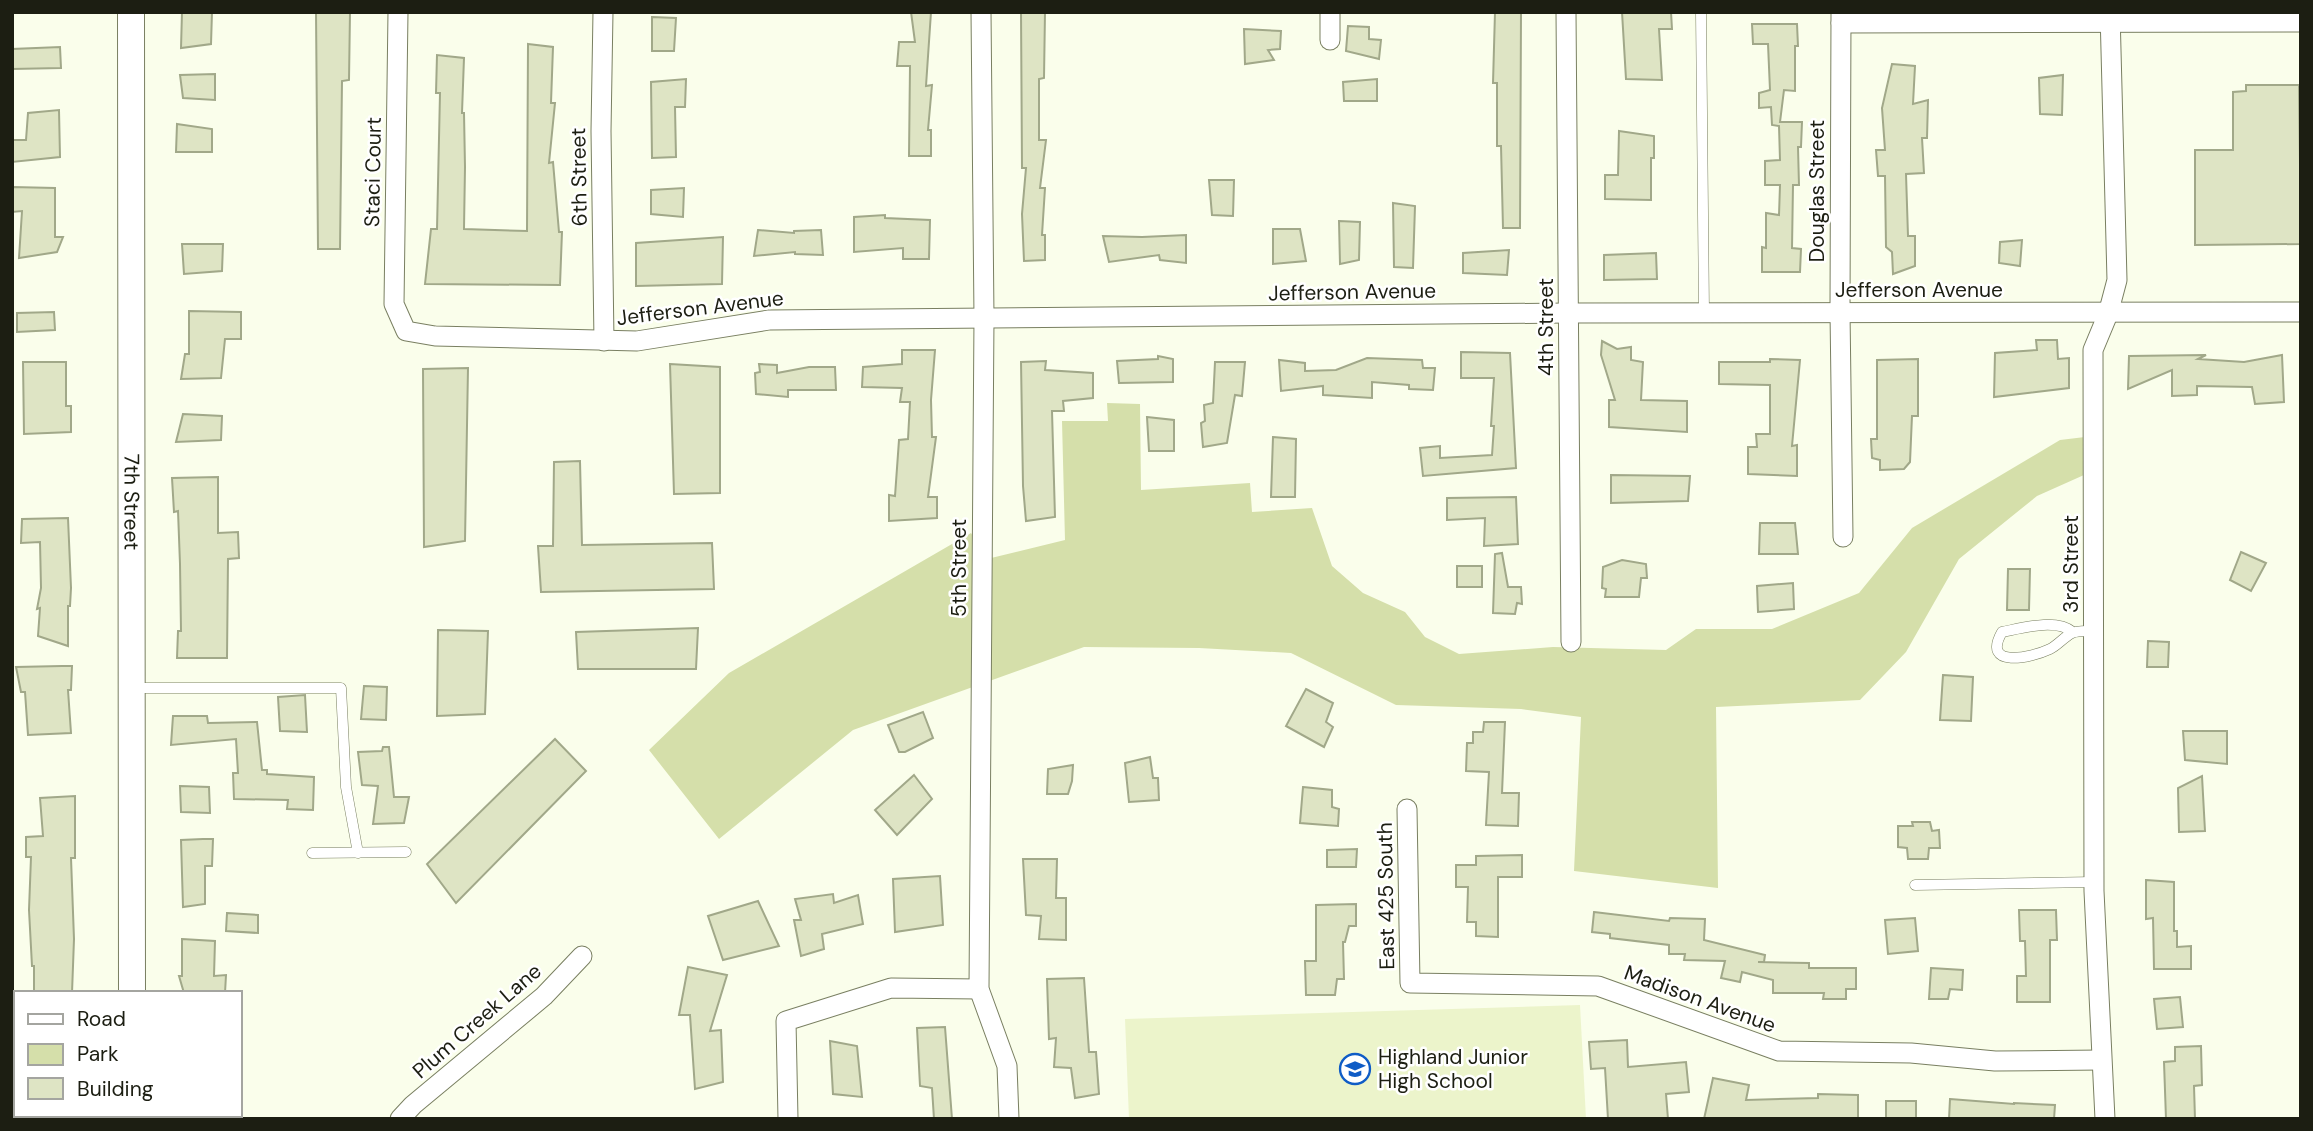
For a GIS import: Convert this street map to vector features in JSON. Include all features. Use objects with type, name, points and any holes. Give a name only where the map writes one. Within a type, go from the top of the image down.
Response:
[{"type":"street","name":"7th Street","points":[[131,12],[132,991]]},
{"type":"street","name":"Staci Court","points":[[398,12],[394,304],[406,331]]},
{"type":"street","name":"6th Street","points":[[603,12],[601,131],[604,341]]},
{"type":"street","name":"5th Street","points":[[981,12],[984,318],[979,989],[1007,1066],[1009,1119]]},
{"type":"street","points":[[1330,12],[1330,40]]},
{"type":"street","name":"4th Street","points":[[1566,12],[1571,642]]},
{"type":"street","points":[[1841,18],[2111,17],[2301,22]]},
{"type":"street","name":"3rd Street","points":[[2105,1119],[2095,882],[2093,350],[2108,314],[2117,280],[2111,17]]},
{"type":"street","name":"Douglas Street","points":[[1841,18],[1840,312],[1843,537]]},
{"type":"street","name":"Jefferson Avenue","points":[[406,331],[435,336],[637,341],[769,320],[1569,313],[2301,312]]},
{"type":"street","name":"East 425 South","points":[[1407,809],[1410,984]]},
{"type":"street","name":"Plum Creek Lane","points":[[400,1119],[413,1105],[544,996],[582,956]]},
{"type":"street","name":"Madison Avenue","points":[[1410,984],[1598,986],[1779,1051],[1912,1053],[1996,1061],[2101,1059]]},
{"type":"street","points":[[788,1119],[786,1021],[891,988],[979,989]]},
{"type":"street","points":[[67,1119],[86,1117]]},
{"type":"lane","points":[[1701,12],[1704,313]]},
{"type":"lane","points":[[2073,632],[2067,627],[2047,626],[2002,632],[1996,642],[1997,651],[2009,659],[2030,655],[2050,649],[2073,632],[2094,631]]},
{"type":"lane","points":[[132,688],[341,688],[346,787],[358,853]]},
{"type":"lane","points":[[312,853],[406,852]]},
{"type":"lane","points":[[1914,885],[2095,882]]},
{"type":"shaded area","name":"Highland Junior High School","points":[[1580,1005],[1586,1119],[1129,1119],[1125,1019]]},
{"type":"green space","points":[[1107,403],[1140,404],[1141,490],[1250,483],[1252,512],[1312,508],[1332,566],[1363,593],[1405,612],[1425,637],[1459,654],[1553,647],[1666,650],[1696,629],[1772,629],[1859,593],[1912,528],[2060,440],[2085,437],[2084,475],[2037,496],[1959,559],[1906,652],[1860,700],[1716,707],[1718,888],[1574,871],[1581,717],[1521,709],[1396,705],[1291,653],[1199,648],[1084,647],[853,730],[719,839],[649,750],[729,673],[971,533],[987,559],[1065,540],[1062,421],[1108,421]]},
{"type":"building","points":[[182,12],[212,12],[211,44],[181,48]]},
{"type":"building","points":[[316,12],[350,12],[349,80],[342,81],[340,249],[318,249]]},
{"type":"building","points":[[911,12],[931,12],[926,86],[932,85],[928,130],[931,130],[931,156],[909,156],[910,66],[897,66],[899,42],[915,42]]},
{"type":"building","points":[[1021,12],[1045,12],[1044,78],[1039,79],[1039,140],[1046,140],[1040,188],[1045,188],[1042,235],[1045,235],[1045,260],[1024,261],[1022,214],[1026,168],[1022,168]]},
{"type":"building","points":[[1495,12],[1521,12],[1520,228],[1503,228],[1501,146],[1497,146],[1497,83],[1493,83]]},
{"type":"building","points":[[1622,12],[1671,12],[1672,29],[1659,29],[1662,80],[1626,79]]},
{"type":"building","points":[[652,17],[676,18],[674,51],[652,51]]},
{"type":"building","points":[[1752,24],[1797,24],[1795,91],[1784,90],[1780,122],[1802,122],[1801,147],[1798,147],[1799,185],[1793,185],[1792,248],[1801,249],[1800,272],[1762,272],[1762,247],[1766,248],[1766,213],[1779,215],[1780,185],[1765,185],[1765,161],[1780,160],[1779,126],[1772,125],[1771,107],[1759,108],[1759,93],[1770,90],[1768,44],[1753,44]]},
{"type":"building","points":[[1348,26],[1369,27],[1369,39],[1381,40],[1379,59],[1346,51]]},
{"type":"building","points":[[1244,29],[1281,31],[1280,49],[1268,50],[1274,60],[1245,64]]},
{"type":"building","points":[[528,44],[553,47],[551,103],[555,103],[549,163],[553,162],[559,232],[562,232],[560,285],[425,284],[431,229],[437,229],[440,93],[436,93],[437,55],[464,58],[464,229],[527,231]]},
{"type":"building","points":[[60,47],[61,68],[12,69],[12,49]]},
{"type":"building","points":[[1892,64],[1915,66],[1913,104],[1928,100],[1927,138],[1922,138],[1924,173],[1906,174],[1908,236],[1915,236],[1915,266],[1893,274],[1892,252],[1886,247],[1885,176],[1878,176],[1876,150],[1885,150],[1882,108]]},
{"type":"building","points":[[215,74],[215,100],[183,98],[180,75]]},
{"type":"building","points":[[2063,75],[2062,115],[2040,114],[2039,78]]},
{"type":"building","points":[[686,79],[685,107],[675,107],[676,157],[652,158],[651,82]]},
{"type":"building","points":[[1377,79],[1377,101],[1344,101],[1343,82]]},
{"type":"building","points":[[2246,85],[2299,85],[2301,244],[2195,245],[2195,150],[2233,150],[2233,92],[2246,91]]},
{"type":"building","points":[[59,110],[60,157],[12,162],[12,140],[26,140],[28,113]]},
{"type":"building","points":[[177,124],[212,129],[212,152],[176,152]]},
{"type":"building","points":[[1619,131],[1654,136],[1651,200],[1605,199],[1605,175],[1618,175]]},
{"type":"building","points":[[1209,180],[1234,180],[1233,216],[1212,215]]},
{"type":"building","points":[[12,187],[55,188],[55,237],[63,237],[57,252],[19,258],[22,211],[12,212]]},
{"type":"building","points":[[684,188],[683,217],[651,214],[651,190]]},
{"type":"building","points":[[1393,203],[1415,206],[1413,268],[1394,267]]},
{"type":"building","points":[[885,215],[885,218],[930,220],[929,259],[903,259],[903,248],[854,252],[854,217]]},
{"type":"building","points":[[1339,221],[1360,222],[1359,260],[1340,264]]},
{"type":"building","points":[[1273,229],[1300,229],[1306,261],[1273,264]]},
{"type":"building","points":[[758,230],[794,233],[821,230],[823,255],[795,252],[754,256]]},
{"type":"building","points":[[1186,235],[1186,263],[1160,260],[1159,255],[1109,262],[1103,236],[1142,237]]},
{"type":"building","points":[[723,237],[722,284],[636,286],[636,243]]},
{"type":"building","points":[[2022,240],[2020,266],[1999,263],[2000,242]]},
{"type":"building","points":[[182,244],[223,244],[222,271],[184,274]]},
{"type":"building","points":[[1509,250],[1507,275],[1463,273],[1463,253]]},
{"type":"building","points":[[1656,253],[1657,279],[1604,280],[1604,255]]},
{"type":"building","points":[[189,311],[241,312],[241,339],[225,339],[221,378],[181,379],[185,354],[189,354]]},
{"type":"building","points":[[54,312],[55,330],[17,332],[17,313]]},
{"type":"building","points":[[2036,340],[2057,340],[2058,359],[2069,358],[2069,388],[1994,397],[1995,353],[2037,350]]},
{"type":"building","points":[[1602,341],[1617,349],[1631,347],[1631,360],[1643,362],[1641,400],[1687,401],[1687,432],[1609,427],[1609,400],[1615,400],[1601,355]]},
{"type":"building","points":[[902,350],[935,350],[931,400],[932,437],[936,437],[928,497],[937,497],[937,518],[889,521],[889,495],[895,496],[899,440],[908,439],[910,402],[900,402],[902,388],[862,387],[863,367],[902,364]]},
{"type":"building","points":[[1461,352],[1510,353],[1516,468],[1423,476],[1420,448],[1440,446],[1440,458],[1492,455],[1494,378],[1461,378]]},
{"type":"building","points":[[2206,355],[2198,359],[2244,362],[2282,355],[2284,402],[2255,404],[2252,387],[2197,386],[2197,395],[2172,396],[2172,370],[2128,389],[2129,356]]},
{"type":"building","points":[[1158,356],[1173,359],[1173,382],[1119,383],[1117,361],[1158,359]]},
{"type":"building","points":[[1367,358],[1422,360],[1423,368],[1435,368],[1433,390],[1409,389],[1409,385],[1372,382],[1372,398],[1323,395],[1323,386],[1281,391],[1279,360],[1305,363],[1305,371],[1336,370]]},
{"type":"building","points":[[1770,359],[1800,360],[1792,446],[1797,445],[1797,476],[1748,474],[1748,447],[1757,447],[1756,434],[1770,434],[1770,385],[1719,384],[1719,362],[1770,362]]},
{"type":"building","points":[[1918,359],[1918,416],[1912,416],[1910,462],[1904,469],[1880,470],[1880,460],[1872,458],[1871,439],[1877,439],[1877,360]]},
{"type":"building","points":[[1046,361],[1045,370],[1093,373],[1093,398],[1063,401],[1064,411],[1052,411],[1055,517],[1026,521],[1021,362]]},
{"type":"building","points":[[23,362],[66,362],[66,406],[71,406],[71,432],[24,434]]},
{"type":"building","points":[[1215,362],[1245,362],[1242,396],[1235,395],[1227,443],[1203,447],[1201,423],[1205,421],[1204,405],[1213,403]]},
{"type":"building","points":[[670,364],[720,367],[720,493],[674,494]]},
{"type":"building","points":[[759,364],[777,365],[777,373],[809,367],[835,367],[836,390],[788,390],[788,397],[756,394],[755,373],[760,372]]},
{"type":"building","points":[[468,368],[465,541],[424,547],[423,369]]},
{"type":"building","points":[[183,414],[222,416],[221,440],[176,442]]},
{"type":"building","points":[[1147,417],[1174,420],[1174,451],[1149,451]]},
{"type":"building","points":[[1273,437],[1296,439],[1295,497],[1271,497]]},
{"type":"building","points":[[580,461],[582,545],[712,543],[714,589],[541,592],[538,546],[553,546],[554,462]]},
{"type":"building","points":[[1611,475],[1690,476],[1688,501],[1611,503]]},
{"type":"building","points":[[218,477],[218,533],[238,532],[239,558],[228,559],[227,658],[177,658],[178,631],[181,631],[180,564],[178,511],[174,512],[172,478]]},
{"type":"building","points":[[1516,497],[1518,544],[1484,546],[1485,518],[1447,520],[1447,498]]},
{"type":"building","points":[[68,518],[71,588],[68,646],[38,636],[40,542],[21,543],[22,519]]},
{"type":"building","points":[[1760,523],[1795,523],[1798,554],[1759,554]]},
{"type":"building","points":[[2241,552],[2266,563],[2251,591],[2230,580]]},
{"type":"building","points":[[1502,553],[1508,587],[1521,587],[1522,604],[1517,603],[1515,614],[1493,613],[1495,554]]},
{"type":"building","points":[[1622,560],[1646,564],[1647,578],[1641,578],[1639,597],[1605,597],[1606,589],[1602,588],[1603,567]]},
{"type":"building","points":[[1457,566],[1482,566],[1482,587],[1457,587]]},
{"type":"building","points":[[2008,569],[2030,569],[2029,610],[2007,610]]},
{"type":"building","points":[[1793,583],[1794,609],[1758,612],[1757,586]]},
{"type":"building","points":[[698,628],[696,669],[578,669],[576,632]]},
{"type":"building","points":[[438,630],[488,631],[485,714],[437,716]]},
{"type":"building","points":[[2148,641],[2169,642],[2168,667],[2147,667]]},
{"type":"building","points":[[72,666],[71,690],[68,690],[71,733],[28,735],[25,692],[21,692],[16,667]]},
{"type":"building","points":[[1943,675],[1973,677],[1971,721],[1940,720]]},
{"type":"building","points":[[364,686],[387,687],[386,720],[361,719]]},
{"type":"building","points":[[1306,689],[1333,703],[1326,722],[1333,727],[1324,747],[1286,726]]},
{"type":"building","points":[[305,695],[307,732],[280,731],[278,697]]},
{"type":"building","points":[[923,712],[933,738],[905,752],[899,752],[888,725]]},
{"type":"building","points":[[173,716],[207,716],[208,723],[257,722],[262,770],[267,770],[267,774],[314,777],[313,810],[287,809],[288,800],[234,799],[233,773],[238,773],[236,739],[171,745]]},
{"type":"building","points":[[1484,722],[1505,722],[1502,793],[1519,793],[1518,826],[1486,825],[1489,772],[1466,771],[1467,743],[1473,743],[1473,732],[1483,732]]},
{"type":"building","points":[[2183,731],[2227,731],[2227,764],[2185,760]]},
{"type":"building","points":[[555,739],[586,771],[456,903],[427,864]]},
{"type":"building","points":[[383,747],[389,747],[394,797],[409,797],[404,823],[373,824],[378,786],[362,785],[358,752],[382,751]]},
{"type":"building","points":[[1150,757],[1153,778],[1158,778],[1159,800],[1129,802],[1125,763]]},
{"type":"building","points":[[1073,765],[1068,794],[1047,794],[1048,769]]},
{"type":"building","points":[[914,775],[932,799],[897,835],[875,810]]},
{"type":"building","points":[[2202,776],[2205,831],[2179,832],[2178,788]]},
{"type":"building","points":[[180,786],[209,787],[210,813],[181,812]]},
{"type":"building","points":[[1303,787],[1332,790],[1332,807],[1339,809],[1338,826],[1300,823]]},
{"type":"building","points":[[75,796],[75,858],[71,858],[74,939],[72,991],[34,991],[29,910],[31,857],[26,857],[26,837],[43,836],[40,798]]},
{"type":"building","points":[[1912,822],[1930,822],[1932,831],[1939,830],[1940,848],[1929,848],[1928,859],[1908,859],[1907,848],[1898,847],[1898,826],[1913,826]]},
{"type":"building","points":[[213,839],[212,866],[205,866],[205,904],[183,907],[181,840]]},
{"type":"building","points":[[1357,849],[1356,867],[1327,867],[1327,850]]},
{"type":"building","points":[[1522,855],[1522,877],[1498,877],[1498,937],[1476,936],[1476,922],[1467,922],[1468,887],[1456,887],[1456,865],[1476,865],[1476,856]]},
{"type":"building","points":[[1023,859],[1057,859],[1056,898],[1066,898],[1066,940],[1039,939],[1041,916],[1026,915]]},
{"type":"building","points":[[940,876],[943,925],[895,932],[893,879]]},
{"type":"building","points":[[2146,880],[2174,882],[2174,931],[2177,931],[2177,947],[2191,946],[2191,969],[2154,969],[2153,918],[2146,919]]},
{"type":"building","points":[[833,894],[834,903],[858,895],[863,924],[822,934],[824,949],[801,956],[794,920],[801,920],[795,899]]},
{"type":"building","points":[[758,901],[779,946],[723,960],[708,916]]},
{"type":"building","points":[[1356,904],[1356,926],[1349,926],[1343,942],[1344,979],[1337,979],[1335,995],[1306,995],[1305,961],[1316,961],[1316,905]]},
{"type":"building","points":[[2019,910],[2056,910],[2057,940],[2050,940],[2050,1002],[2017,1002],[2017,976],[2026,976],[2025,941],[2020,941]]},
{"type":"building","points":[[1594,912],[1669,921],[1670,918],[1705,919],[1704,940],[1765,955],[1764,962],[1758,962],[1809,963],[1809,968],[1856,968],[1856,989],[1846,989],[1846,999],[1823,999],[1824,993],[1773,993],[1773,980],[1742,972],[1740,982],[1721,978],[1725,961],[1684,960],[1685,954],[1669,954],[1669,945],[1610,938],[1610,934],[1592,932]]},
{"type":"building","points":[[227,913],[258,915],[258,933],[226,931]]},
{"type":"building","points":[[1915,918],[1918,951],[1888,954],[1885,920]]},
{"type":"building","points":[[182,939],[215,941],[214,976],[226,975],[225,991],[183,991],[179,976],[182,976]]},
{"type":"building","points":[[688,967],[727,975],[710,1031],[721,1030],[723,1082],[695,1089],[690,1015],[679,1015]]},
{"type":"building","points":[[1931,968],[1963,970],[1962,990],[1950,989],[1948,999],[1929,999]]},
{"type":"building","points":[[1084,978],[1089,1052],[1096,1052],[1099,1094],[1075,1098],[1071,1068],[1054,1067],[1056,1038],[1049,1039],[1047,979]]},
{"type":"building","points":[[2180,997],[2183,1027],[2157,1029],[2154,999]]},
{"type":"building","points":[[945,1027],[952,1119],[934,1119],[932,1088],[920,1086],[917,1028]]},
{"type":"building","points":[[1627,1040],[1628,1067],[1686,1062],[1689,1092],[1666,1094],[1668,1119],[1608,1119],[1605,1068],[1591,1069],[1589,1042]]},
{"type":"building","points":[[830,1041],[857,1046],[862,1097],[833,1094]]},
{"type":"building","points":[[2201,1046],[2202,1085],[2194,1086],[2195,1119],[2166,1119],[2164,1062],[2175,1061],[2175,1047]]},
{"type":"building","points":[[1713,1078],[1749,1085],[1746,1100],[1818,1098],[1818,1094],[1858,1095],[1858,1119],[1704,1119]]},
{"type":"building","points":[[1950,1099],[2055,1105],[2054,1119],[1949,1119]]},
{"type":"building","points":[[1886,1101],[1916,1101],[1916,1119],[1886,1119]]},
{"type":"place","name":"Highland Junior High School","points":[[1355,1069]]}]
